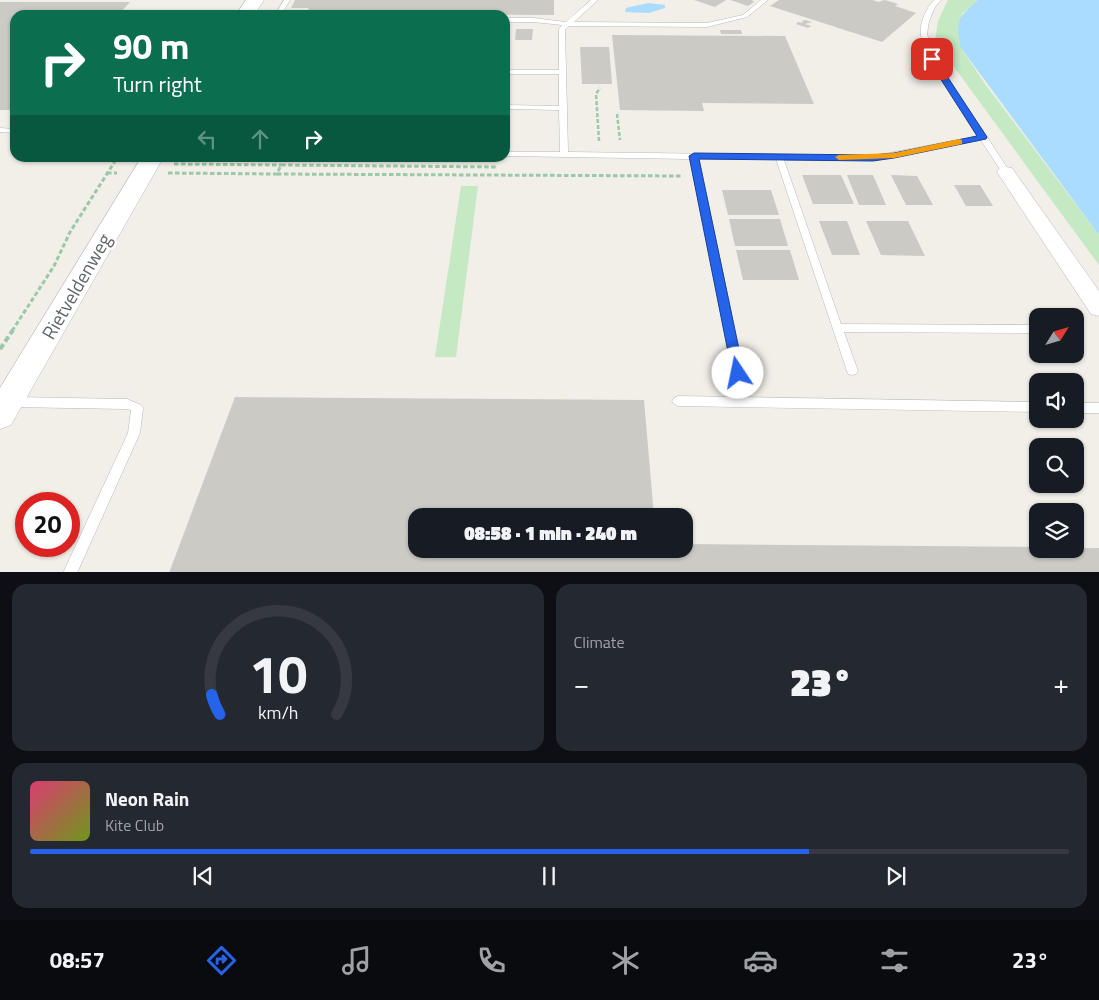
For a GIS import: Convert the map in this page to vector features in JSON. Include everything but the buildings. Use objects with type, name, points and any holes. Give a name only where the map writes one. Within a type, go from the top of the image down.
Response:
[{"type":"street","name":"Rietveldenweg","points":[[9,397],[147,165]]},
{"type":"street","points":[[1006,172],[1099,308]]},
{"type":"lane","points":[[564,154],[562,29],[595,0]]},
{"type":"lane","points":[[510,20],[533,20],[567,24],[707,25],[745,16],[765,0]]},
{"type":"lane","points":[[938,0],[932,6],[926,21],[924,34],[932,59],[1006,172]]},
{"type":"lane","points":[[510,72],[563,72]]},
{"type":"lane","points":[[510,107],[563,108]]},
{"type":"lane","points":[[510,154],[873,158],[894,156],[983,137]]},
{"type":"lane","points":[[694,156],[738,373]]},
{"type":"lane","points":[[779,157],[852,371]]},
{"type":"lane","points":[[837,328],[1029,329]]},
{"type":"lane","points":[[9,397],[127,404],[136,408],[134,433],[70,572]]},
{"type":"lane","points":[[678,401],[1029,407]]},
{"type":"lane","points":[[1084,408],[1099,408]]},
{"type":"path","points":[[600,88],[596,94],[600,155]]},
{"type":"path","points":[[0,349],[54,266],[70,232],[113,164],[504,167]]},
{"type":"path","points":[[107,173],[147,165],[277,174],[698,176]]},
{"type":"path","points":[[277,174],[281,165]]},
{"type":"green space","points":[[948,0],[978,0],[962,14],[961,48],[985,84],[1099,235],[1099,265],[935,41],[938,21]]},
{"type":"green space","points":[[461,186],[478,186],[456,357],[435,357]]},
{"type":"water","points":[[978,0],[1099,0],[1099,235],[961,48],[958,25],[966,11]]},
{"type":"water","points":[[648,3],[665,5],[665,8],[649,13],[625,12],[626,8]]},
{"type":"slow traffic","points":[[839,157],[873,158],[894,156],[959,142]]},
{"type":"route","points":[[738,373],[694,156],[873,158],[894,156],[983,137],[932,59]]}]
